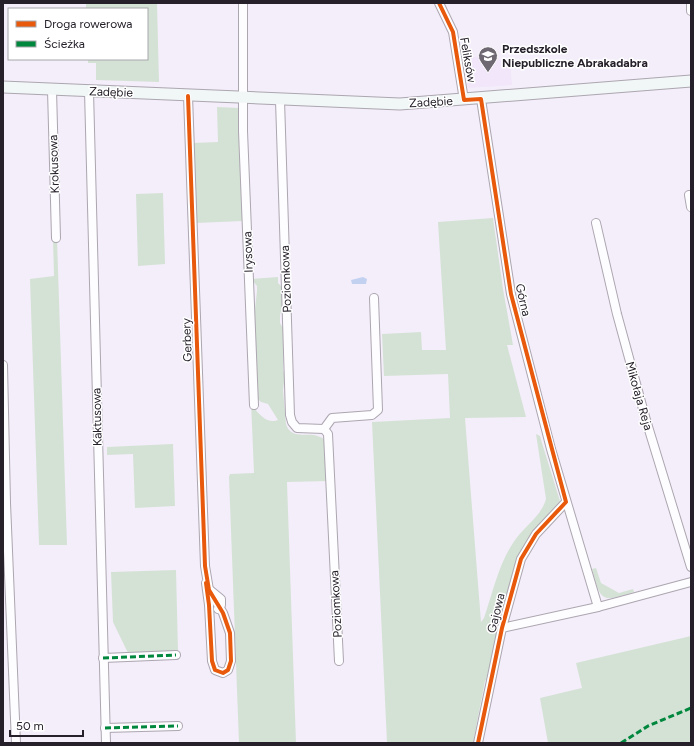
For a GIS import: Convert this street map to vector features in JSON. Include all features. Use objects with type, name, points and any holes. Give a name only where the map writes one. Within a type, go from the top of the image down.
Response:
[{"type":"street","points":[[243,3],[243,99]]},
{"type":"street","name":"Feliksów","points":[[439,3],[453,32],[464,100]]},
{"type":"street","points":[[690,3],[691,11]]},
{"type":"street","name":"Zadębie","points":[[3,87],[243,99],[400,104],[481,99],[691,81]]},
{"type":"street","name":"Krokusowa","points":[[52,90],[56,238]]},
{"type":"street","name":"Kaktusowa","points":[[89,92],[106,743]]},
{"type":"street","name":"Gerbery","points":[[188,96],[207,585],[210,605],[212,661],[215,670],[222,673],[229,668],[231,643],[228,626],[220,607],[207,585]]},
{"type":"street","name":"Irysowa","points":[[243,99],[254,405]]},
{"type":"street","name":"Górna","points":[[481,99],[511,294],[566,502],[598,607]]},
{"type":"street","name":"Poziomkowa","points":[[280,100],[290,415],[292,422],[297,428],[324,429],[328,434],[339,661]]},
{"type":"street","points":[[689,195],[691,207]]},
{"type":"street","name":"Mikołaja Reja","points":[[596,223],[631,367],[691,567]]},
{"type":"street","points":[[324,429],[332,418],[372,415],[378,410],[374,298]]},
{"type":"street","points":[[3,366],[6,503],[16,743]]},
{"type":"street","name":"Gajowa","points":[[478,743],[502,628],[521,559],[536,534],[566,502]]},
{"type":"street","name":"Gajowa","points":[[502,628],[598,607],[691,582]]},
{"type":"street","points":[[210,605],[212,609],[220,607]]},
{"type":"street","points":[[103,658],[176,655]]},
{"type":"street","points":[[105,728],[178,726]]},
{"type":"shaded area","name":"Przedszkole Niepubliczne Abrakadabra","points":[[485,56],[488,60],[510,59],[512,85],[468,88],[462,58]]},
{"type":"green space","points":[[86,3],[157,3],[159,82],[96,80],[96,63],[88,63],[88,60],[148,60],[148,8],[86,8]]},
{"type":"green space","points":[[217,107],[239,108],[243,221],[196,223],[192,143],[218,142]]},
{"type":"green space","points":[[163,193],[165,264],[138,266],[136,194]]},
{"type":"green space","points":[[493,218],[513,345],[507,345],[526,417],[465,418],[481,622],[484,618],[503,561],[517,537],[536,517],[546,499],[536,434],[540,436],[560,501],[530,537],[516,561],[485,681],[473,743],[387,743],[372,422],[450,418],[448,374],[384,376],[382,334],[421,332],[422,350],[446,350],[438,222]]},
{"type":"green space","points":[[53,239],[57,239],[67,545],[39,545],[30,279],[54,276]]},
{"type":"green space","points":[[278,277],[278,283],[282,287],[283,303],[280,323],[284,330],[283,370],[285,375],[283,390],[286,424],[289,430],[293,433],[314,435],[325,440],[329,481],[287,482],[296,743],[239,743],[229,477],[230,474],[254,473],[251,402],[262,417],[270,421],[278,420],[268,404],[261,402],[256,397],[254,318],[257,286],[251,279]]},
{"type":"green space","points":[[173,444],[175,506],[135,508],[133,454],[107,455],[107,447]]},
{"type":"green space","points":[[596,568],[601,583],[619,593],[633,589],[634,592],[609,598],[604,597],[601,594],[595,580],[592,569]]},
{"type":"green space","points":[[176,570],[178,651],[128,653],[113,622],[111,572]]},
{"type":"green space","points":[[691,636],[691,743],[548,743],[540,698],[582,688],[576,663]]},
{"type":"water","points":[[363,277],[367,279],[366,284],[352,284],[351,280]]},
{"type":"marked path","points":[[103,658],[176,655]]},
{"type":"marked path","points":[[621,743],[648,726],[691,708]]},
{"type":"marked path","points":[[105,728],[178,726]]},
{"type":"cycle path","points":[[439,3],[453,32],[464,100],[481,99],[511,294],[566,502],[536,534],[521,559],[502,628],[478,743]]},
{"type":"cycle path","points":[[188,96],[205,566],[209,590],[223,613],[230,633],[231,661],[228,670],[223,673],[215,670],[212,661],[209,605],[206,583]]},
{"type":"place","name":"Przedszkole Niepubliczne Abrakadabra","points":[[488,73]]}]
